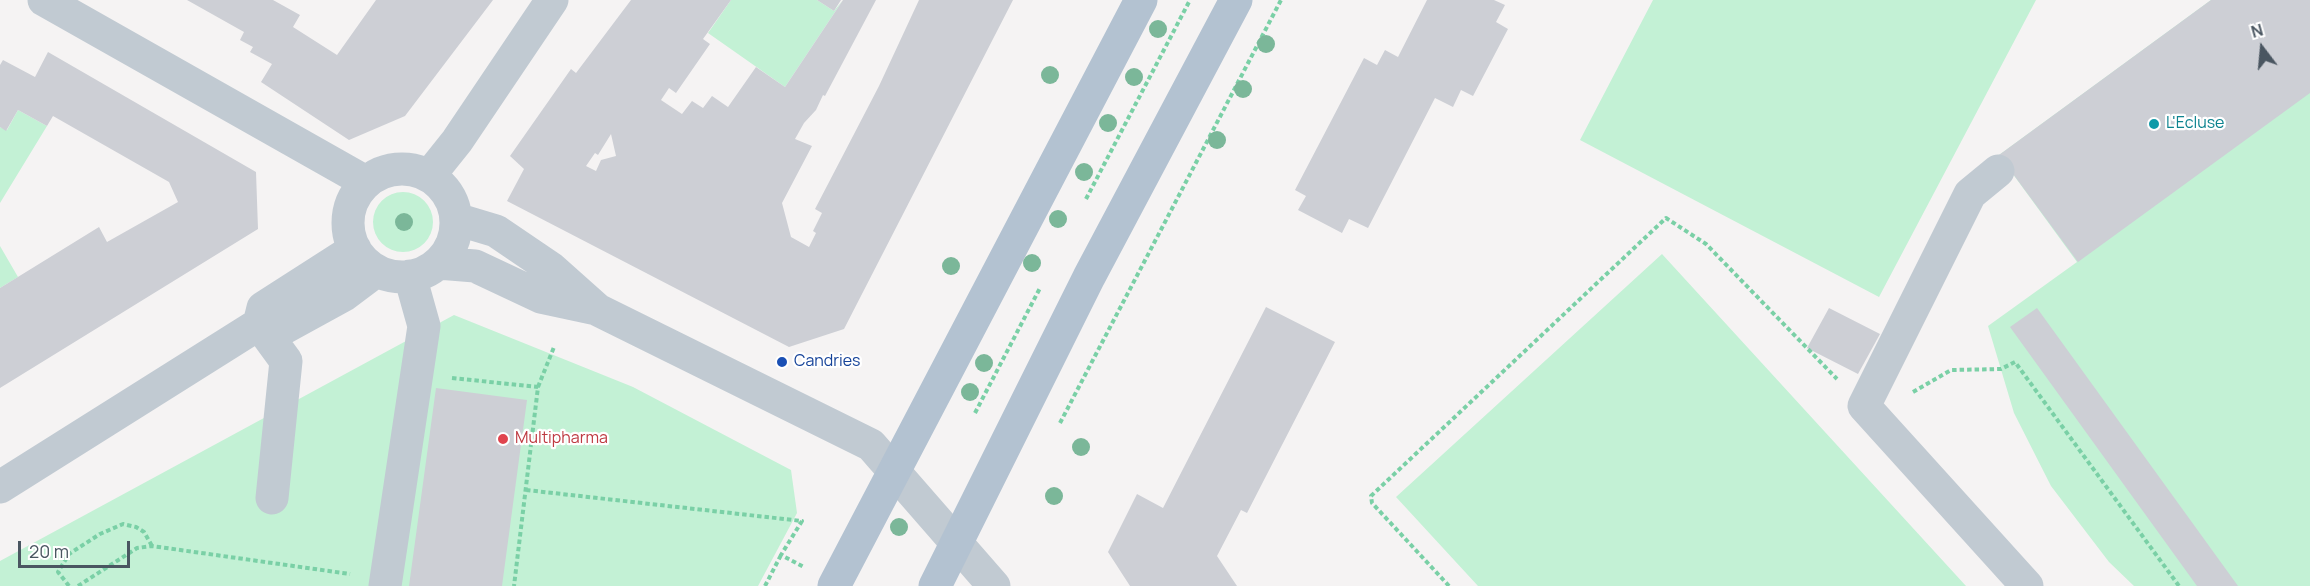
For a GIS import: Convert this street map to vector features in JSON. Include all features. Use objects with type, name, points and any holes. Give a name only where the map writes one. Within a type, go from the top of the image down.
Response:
[{"type":"main road","points":[[824,579],[895,473],[943,375],[1141,0]]},
{"type":"main road","points":[[935,586],[1089,277],[1236,0]]},
{"type":"street","points":[[45,0],[366,182]]},
{"type":"street","points":[[429,176],[457,141],[552,0]]},
{"type":"street","points":[[386,583],[424,326],[424,269],[452,242],[456,219],[448,194],[429,176],[414,170],[397,168],[380,173],[366,182],[355,196],[349,213],[349,231],[366,260],[393,276],[424,269],[475,266],[541,297],[598,310],[871,446],[994,586]]},
{"type":"street","points":[[1998,171],[1970,194],[1871,414],[2027,586]]},
{"type":"street","points":[[456,219],[496,231],[552,269],[598,310]]},
{"type":"street","points":[[0,488],[259,324],[282,328],[344,295],[366,260]]},
{"type":"street","points":[[259,324],[286,361],[272,498]]},
{"type":"path","points":[[1449,586],[1372,503],[1371,496],[1666,218],[1706,244],[1871,414],[1951,370],[2001,369],[2015,362],[2179,586]]},
{"type":"path","points":[[514,586],[538,387],[554,346]]},
{"type":"path","points":[[416,375],[538,387]]},
{"type":"path","points":[[526,490],[802,521],[765,586]]},
{"type":"path","points":[[69,586],[58,572],[69,554],[100,534],[123,524],[129,525],[144,531],[152,546]]},
{"type":"path","points":[[78,586],[137,548],[152,546],[386,583]]},
{"type":"path","points":[[781,555],[824,579]]},
{"type":"green space","points":[[731,0],[817,0],[834,11],[843,0],[785,87],[708,33]]},
{"type":"green space","points":[[1653,0],[2036,0],[1879,297],[1580,140]]},
{"type":"green space","points":[[2211,0],[2310,0],[2310,586],[2134,586],[2109,562],[2051,486],[2014,413],[1988,326],[2077,262],[1999,155]]},
{"type":"green space","points":[[18,110],[47,126],[0,203],[0,127],[7,130]]},
{"type":"green space","points":[[403,192],[424,201],[433,222],[424,243],[403,252],[382,243],[373,222],[382,201]]},
{"type":"green space","points":[[0,246],[18,277],[0,288]]},
{"type":"green space","points":[[1662,254],[1966,586],[1478,586],[1396,497]]},
{"type":"green space","points":[[454,315],[633,387],[791,470],[797,513],[758,586],[0,586],[0,561]]},
{"type":"building","points":[[187,0],[273,0],[300,15],[293,27],[337,55],[376,0],[493,0],[405,116],[349,140],[261,82],[272,64],[250,52],[253,47],[240,40],[244,32]]},
{"type":"building","points":[[631,0],[731,0],[703,39],[710,44],[676,93],[669,88],[661,100],[682,114],[692,101],[703,108],[712,96],[728,107],[756,67],[785,87],[843,0],[876,0],[825,96],[823,95],[816,110],[804,123],[795,139],[812,146],[782,203],[791,237],[809,247],[816,233],[813,231],[822,213],[815,209],[879,86],[919,0],[1013,0],[844,329],[789,347],[507,201],[524,169],[510,156],[571,69],[576,73]],"holes":[[[611,134],[616,156],[601,160],[596,171],[586,166],[595,153],[598,155]]]},
{"type":"building","points":[[817,0],[841,0],[834,11]]},
{"type":"building","points":[[1427,0],[1494,0],[1505,5],[1496,22],[1508,29],[1473,96],[1461,90],[1453,107],[1435,98],[1368,228],[1349,219],[1342,233],[1298,210],[1306,196],[1295,190],[1364,58],[1377,65],[1385,50],[1398,57]]},
{"type":"building","name":"L'Ecluse","points":[[2211,0],[2310,0],[2310,93],[2078,262],[1999,155]]},
{"type":"building","points":[[48,52],[256,172],[258,229],[0,388],[0,288],[99,227],[107,242],[178,202],[169,182],[53,116],[47,126],[18,110],[6,131],[0,127],[0,65],[3,60],[35,77]]},
{"type":"building","points":[[1266,307],[1335,342],[1247,513],[1241,510],[1217,556],[1237,586],[1130,586],[1108,552],[1137,494],[1163,508]]},
{"type":"building","points":[[1829,308],[1880,334],[1858,374],[1807,348]]},
{"type":"building","points":[[2037,308],[2238,586],[2197,586],[2010,327]]},
{"type":"building","points":[[436,388],[527,400],[502,586],[409,586]]},
{"type":"place","name":"L'Ecluse","points":[[2154,124]]},
{"type":"place","name":"Candries","points":[[782,362]]},
{"type":"place","name":"Multipharma","points":[[503,439]]}]
